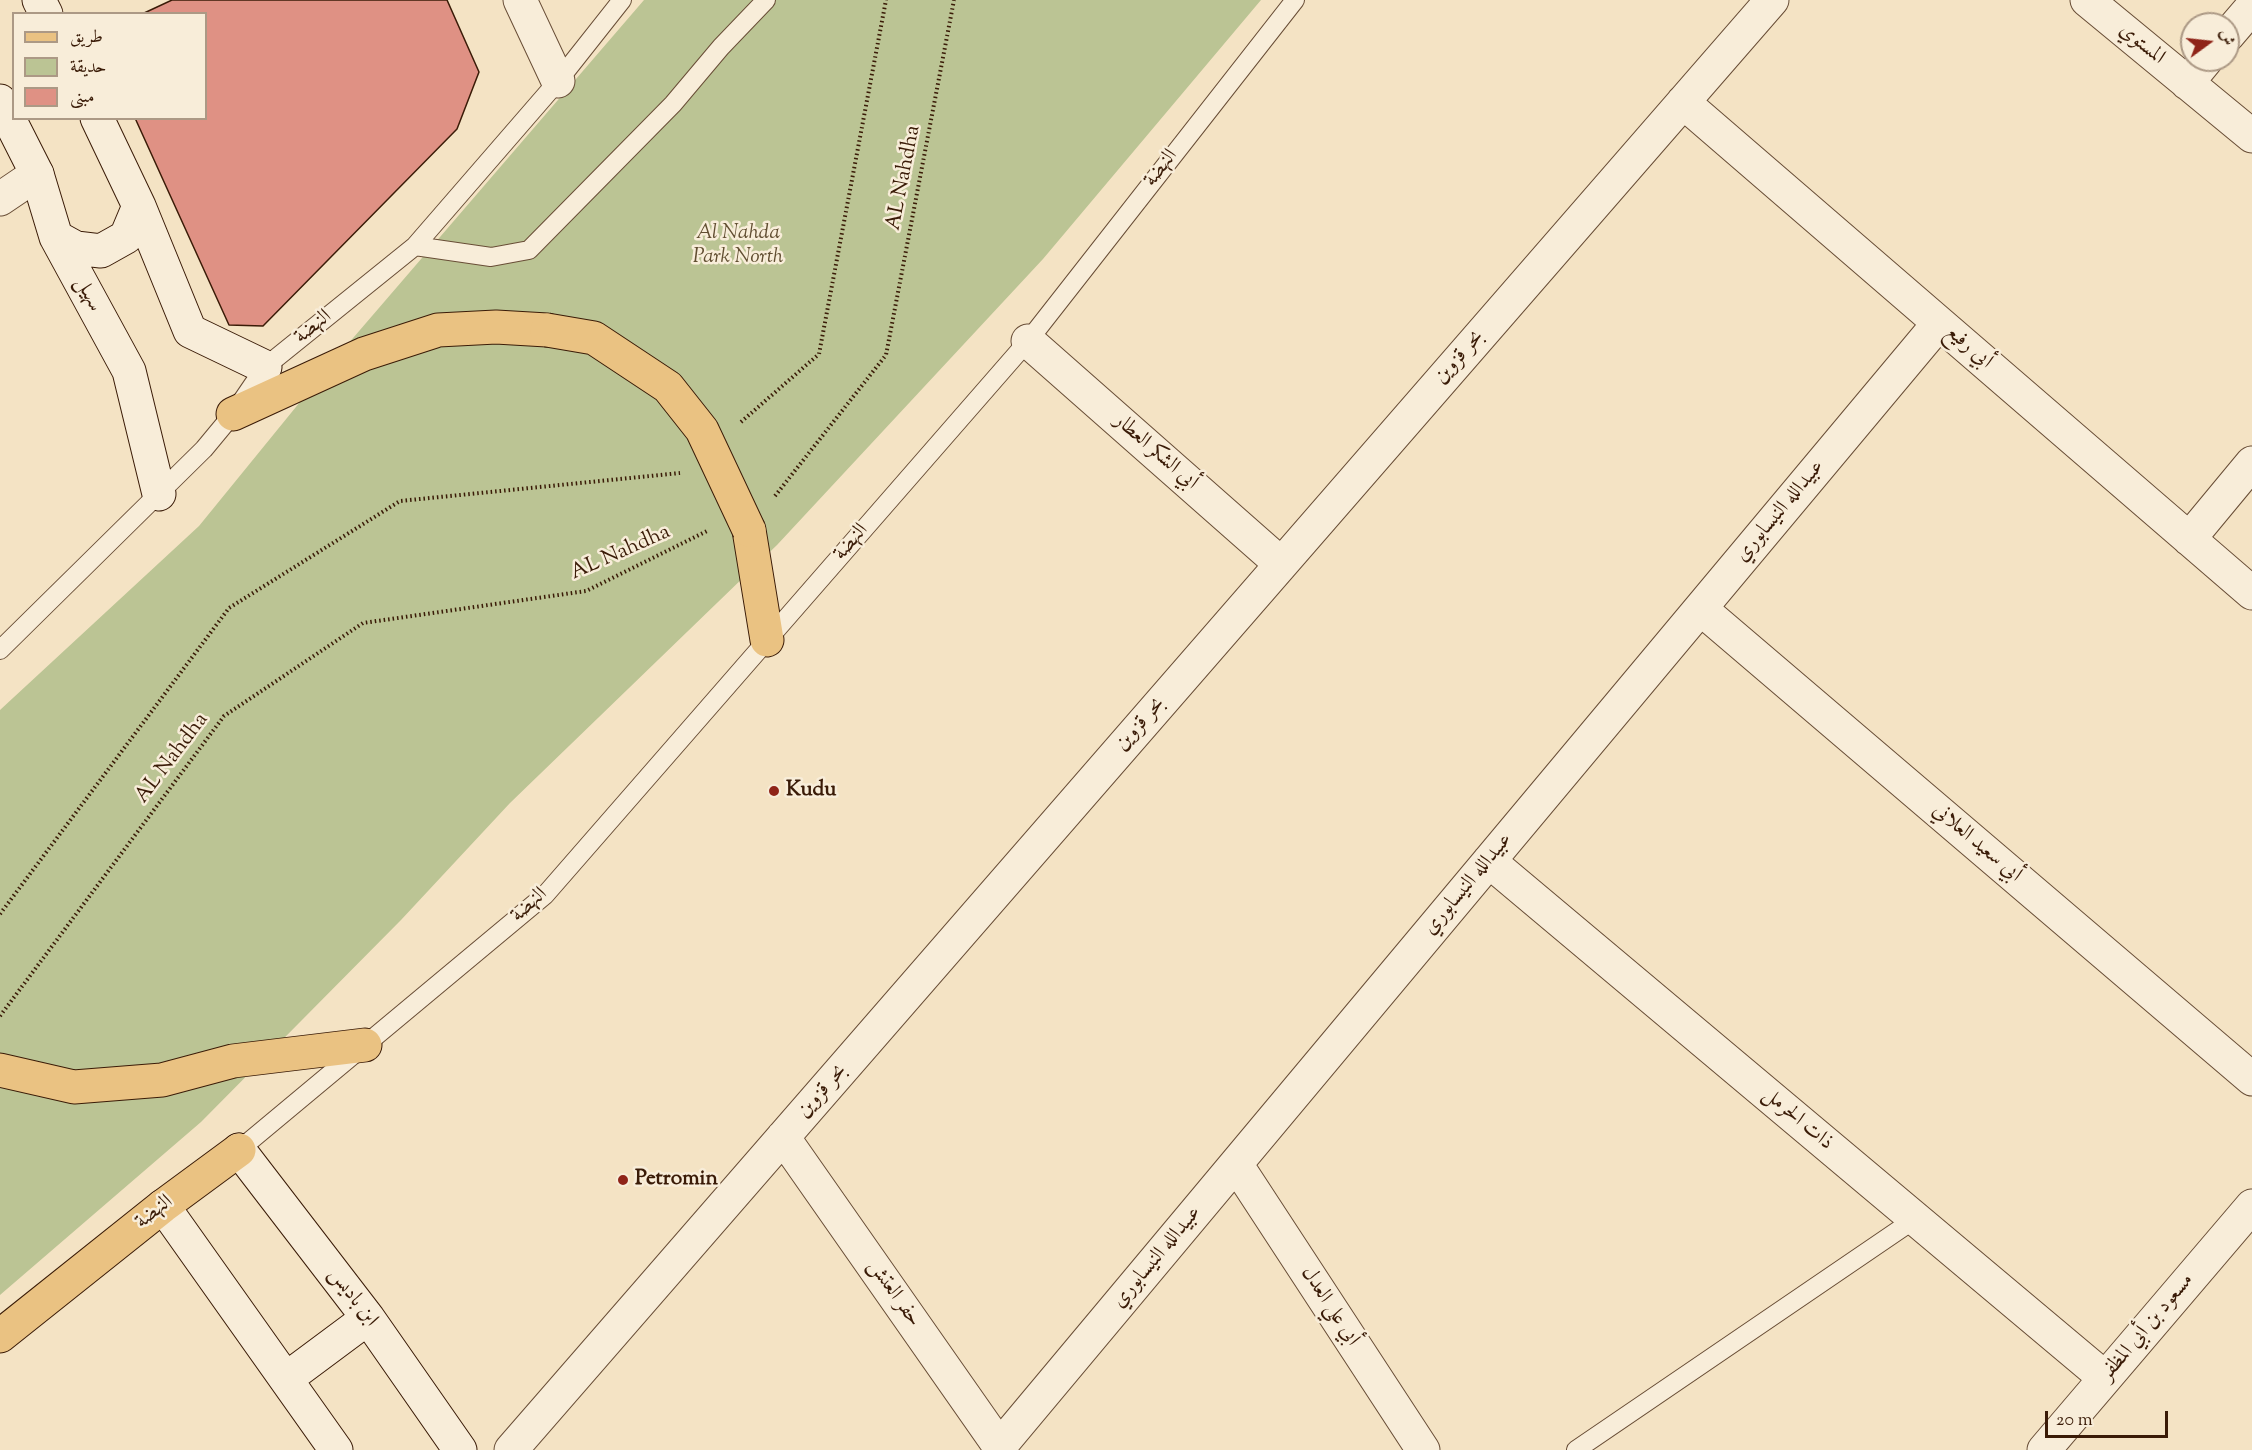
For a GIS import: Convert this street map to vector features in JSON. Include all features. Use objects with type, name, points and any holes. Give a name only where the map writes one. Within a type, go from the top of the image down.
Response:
[{"type":"main road","points":[[233,414],[364,354],[438,330],[496,327],[547,330],[594,338],[668,387],[702,430],[748,530],[767,640]]},
{"type":"main road","points":[[0,1070],[74,1088],[162,1080],[233,1061],[365,1045]]},
{"type":"main road","name":"النهضة","points":[[0,1336],[163,1206],[239,1150]]},
{"type":"street","points":[[520,0],[558,81]]},
{"type":"street","name":"بحر قزوين","points":[[511,1450],[1772,0]]},
{"type":"street","name":"المستوي","points":[[2086,0],[2180,60]]},
{"type":"street","points":[[2240,21],[2252,7]]},
{"type":"street","name":"المستوي","points":[[2198,72],[2252,136]]},
{"type":"street","name":"سهيل","points":[[0,101],[37,174],[56,237],[129,371],[159,494]]},
{"type":"street","name":"أبي رفيع","points":[[1683,102],[2252,593]]},
{"type":"street","points":[[98,120],[139,206],[190,331],[265,367]]},
{"type":"street","points":[[0,199],[37,174]]},
{"type":"street","points":[[56,237],[76,249],[101,251],[126,237],[139,206]]},
{"type":"street","name":"عبيدالله النيسابوري","points":[[1001,1448],[1939,323]]},
{"type":"street","name":"أبي الشكر العطار","points":[[1028,341],[1281,564]]},
{"type":"street","points":[[2189,539],[2252,463]]},
{"type":"street","name":"أبي سعيد العلاني","points":[[1701,609],[2252,1078]]},
{"type":"street","name":"ذات الحرمل","points":[[1489,861],[2105,1378]]},
{"type":"street","name":"حفر العتش","points":[[783,1137],[1001,1448]]},
{"type":"street","name":"ابن باديس","points":[[239,1150],[368,1318],[460,1450]]},
{"type":"street","name":"أبي علي العدل","points":[[1236,1164],[1423,1450]]},
{"type":"street","points":[[163,1206],[336,1450]]},
{"type":"street","name":"مسعود بن أبي المظفر","points":[[2044,1450],[2252,1206]]},
{"type":"street","points":[[286,1379],[368,1318]]},
{"type":"lane","name":"النهضة","points":[[0,650],[159,494],[233,414],[265,367],[415,246],[558,81],[622,0]]},
{"type":"lane","points":[[415,246],[491,257],[529,250],[673,104],[721,47],[766,0]]},
{"type":"lane","name":"النهضة","points":[[239,1150],[545,895],[1028,341],[1295,0]]},
{"type":"lane","points":[[1576,1450],[1915,1219]]},
{"type":"path","points":[[734,428],[819,354],[886,0]]},
{"type":"path","name":"AL Nahdha","points":[[772,499],[886,354],[954,0]]},
{"type":"path","points":[[0,914],[229,608],[400,501],[683,472]]},
{"type":"path","name":"AL Nahdha","points":[[0,1016],[224,716],[363,623],[586,591],[710,530]]},
{"type":"green space","name":"Al Nahda Park North","points":[[644,0],[1261,0],[1043,259],[777,545],[510,803],[401,920],[201,1122],[0,1295],[0,710],[199,526],[335,359]]},
{"type":"building","points":[[172,0],[447,0],[479,72],[457,129],[263,326],[229,325],[136,120],[207,120],[207,12],[146,12]]},
{"type":"place","name":"Kudu","points":[[774,791]]},
{"type":"place","name":"Petromin","points":[[623,1180]]}]
